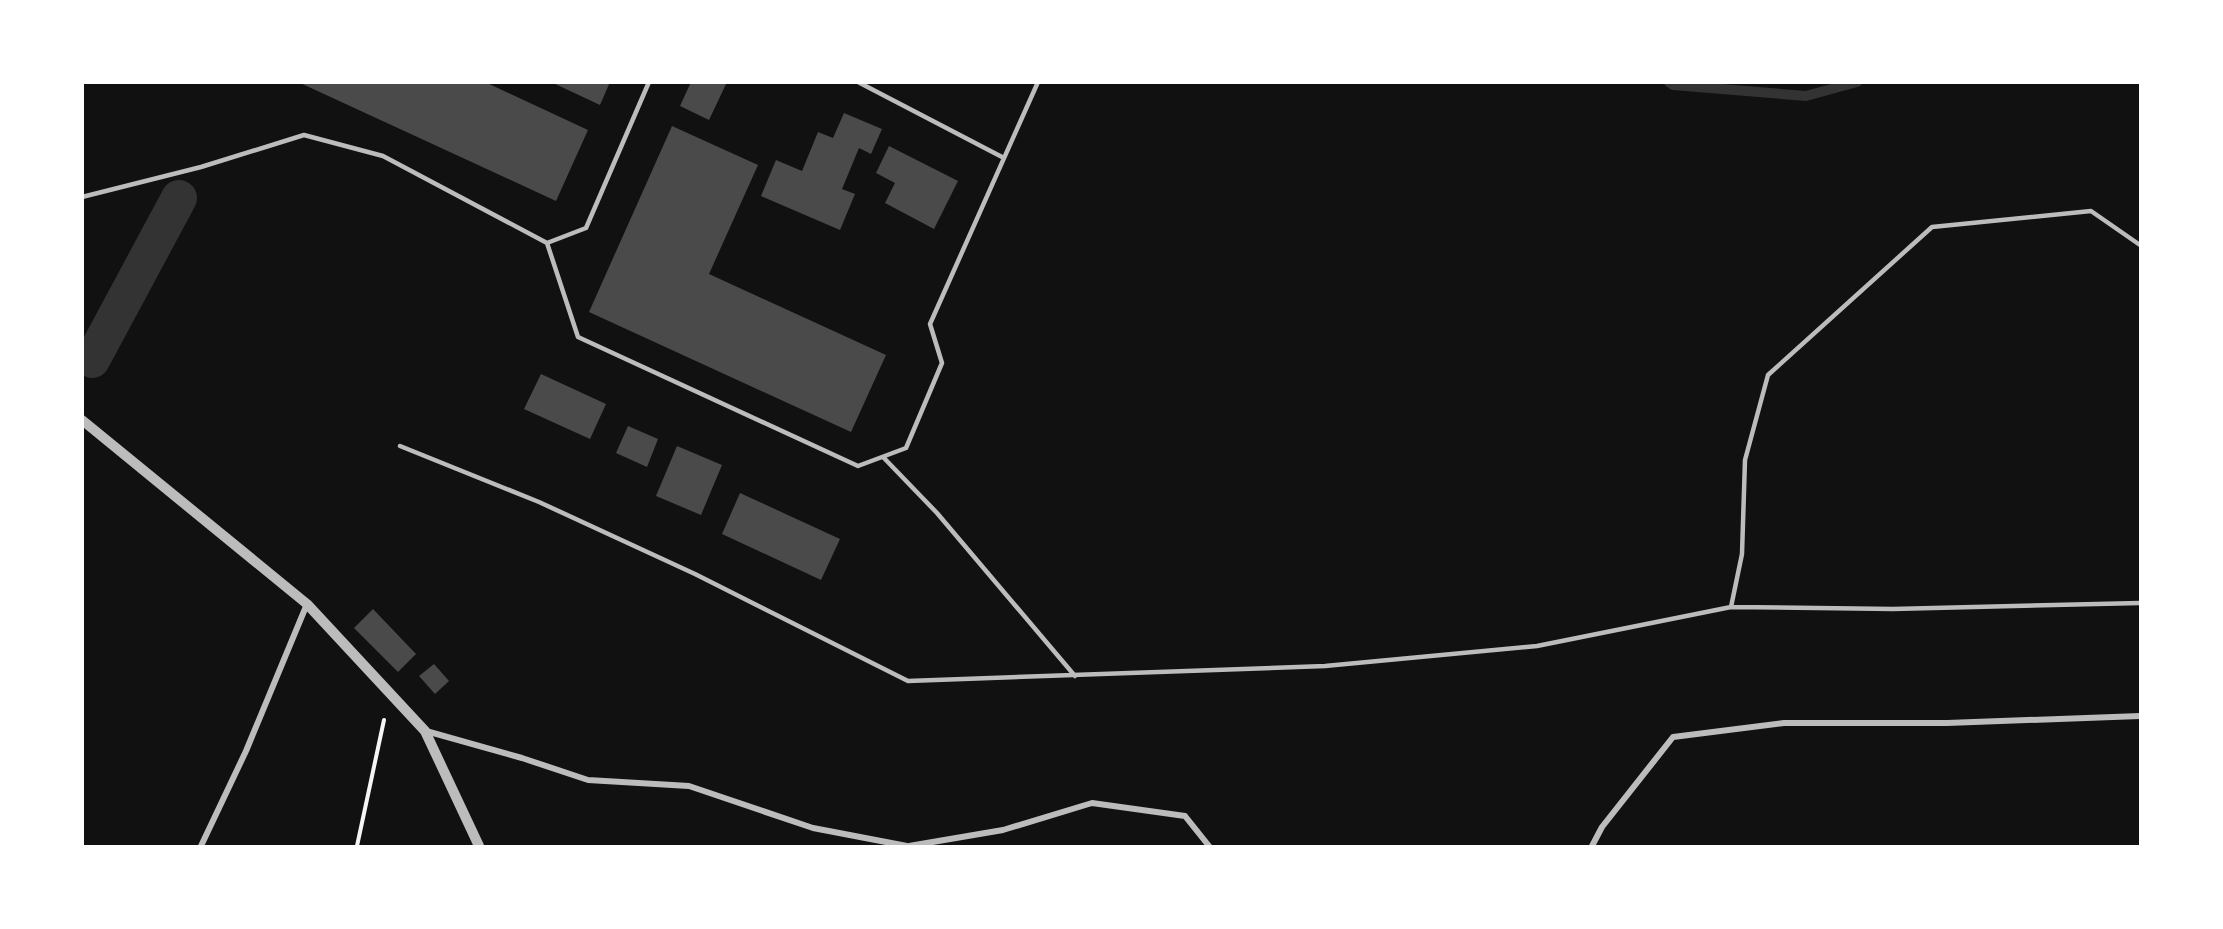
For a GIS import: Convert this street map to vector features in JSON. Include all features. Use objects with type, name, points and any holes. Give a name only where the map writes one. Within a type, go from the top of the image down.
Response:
[{"type":"street","points":[[82,420],[307,604],[390,692],[425,730],[479,846]]},
{"type":"street","points":[[201,846],[246,751],[307,604]]},
{"type":"street","points":[[1592,846],[1602,827],[1673,737],[1784,723],[1947,723],[2140,716]]},
{"type":"street","points":[[425,730],[588,780],[689,786],[813,828],[908,846],[1003,830],[1092,803],[1185,816],[1209,846]]},
{"type":"lane","points":[[547,243],[586,228],[649,82]]},
{"type":"lane","points":[[858,82],[1004,158]]},
{"type":"lane","points":[[82,197],[201,167],[304,135],[383,156],[547,243],[578,337],[858,466],[906,448],[942,363],[930,324],[1038,82]]},
{"type":"lane","points":[[1731,607],[1742,554],[1745,460],[1768,375],[1932,227],[2091,212],[2140,245]]},
{"type":"lane","points":[[400,446],[539,501],[695,574],[908,681],[1325,666],[1537,646],[1731,607],[1893,609],[2140,603]]},
{"type":"lane","points":[[883,457],[937,513],[1075,676]]},
{"type":"path","points":[[357,846],[390,692]]},
{"type":"building","points":[[298,82],[485,82],[588,130],[556,201]]},
{"type":"building","points":[[551,82],[610,82],[600,105]]},
{"type":"building","points":[[691,82],[727,82],[709,120],[680,106]]},
{"type":"building","points":[[844,113],[882,129],[871,154],[859,148],[842,189],[855,194],[840,230],[761,196],[776,160],[802,171],[818,132],[833,138]]},
{"type":"building","points":[[672,126],[758,165],[709,274],[886,355],[851,432],[589,312]]},
{"type":"building","points":[[889,146],[958,181],[934,229],[885,203],[895,183],[876,173]]},
{"type":"building","points":[[541,374],[606,404],[590,439],[524,409]]},
{"type":"building","points":[[628,426],[658,439],[647,467],[616,453]]},
{"type":"building","points":[[677,446],[722,465],[701,515],[656,496]]},
{"type":"building","points":[[740,493],[840,539],[821,580],[722,534]]},
{"type":"building","points":[[373,609],[416,654],[398,672],[354,628]]},
{"type":"building","points":[[434,664],[449,681],[435,694],[419,676]]},
{"type":"waterway","points":[[1669,82],[1673,85],[1806,96],[1857,82]]},
{"type":"waterway","points":[[92,360],[179,198]]}]
